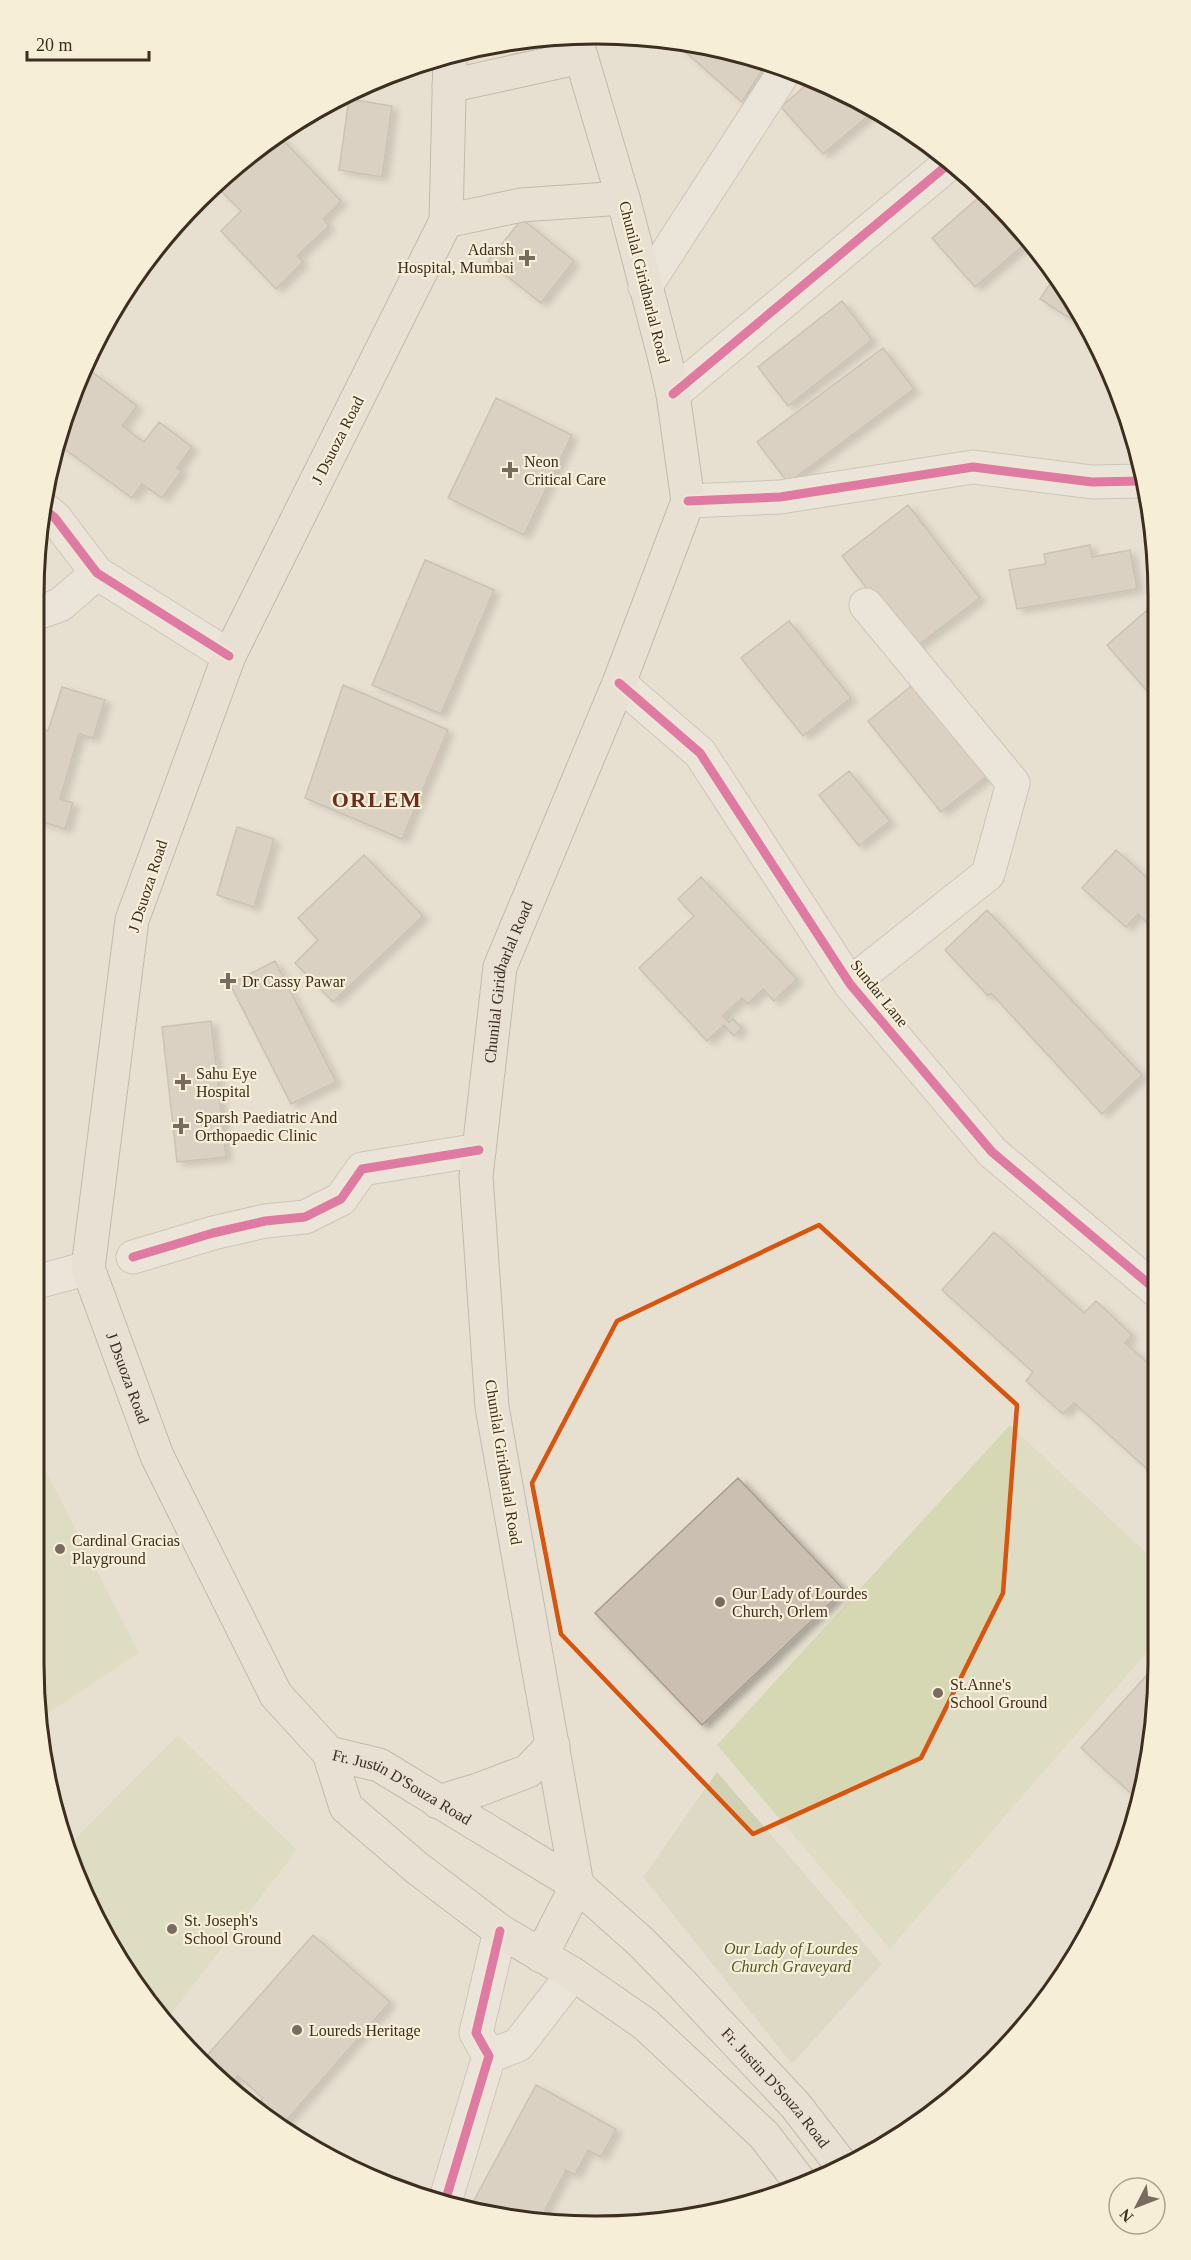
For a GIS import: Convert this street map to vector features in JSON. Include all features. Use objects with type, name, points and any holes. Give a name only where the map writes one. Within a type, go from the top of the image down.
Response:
[{"type":"main road","points":[[449,70],[578,47]]},
{"type":"main road","name":"Chunilal Giridharlal Road","points":[[577,1885],[492,1407],[476,1176],[500,967],[619,683],[688,501],[673,394],[623,198],[578,47]]},
{"type":"main road","name":"J Dsuoza Road","points":[[329,1753],[276,1695],[158,1456],[88,1268],[132,920],[229,656],[446,221],[449,70]]},
{"type":"main road","points":[[446,221],[521,206],[623,198]]},
{"type":"main road","points":[[438,1802],[478,1790],[528,1770],[553,1745]]},
{"type":"main road","name":"Fr. Justin D'Souza Road","points":[[329,1753],[379,1765],[577,1885],[642,1943],[683,1985],[796,2106],[838,2161]]},
{"type":"main road","name":"Fr. Justin D'Souza Road","points":[[329,1753],[346,1807],[417,1868],[500,1930],[573,1974],[645,2024],[764,2136],[796,2178]]},
{"type":"main road","points":[[541,1956],[577,1885]]},
{"type":"street","points":[[645,287],[781,76]]},
{"type":"street","points":[[673,394],[944,168]]},
{"type":"street","points":[[688,501],[780,497],[973,467],[1092,482],[1135,481]]},
{"type":"street","points":[[50,514],[97,573],[229,656]]},
{"type":"street","points":[[44,611],[60,605],[97,573]]},
{"type":"street","points":[[850,984],[988,874],[1013,783],[866,604]]},
{"type":"street","name":"Sundar Lane","points":[[619,683],[700,753],[850,984],[992,1152],[1148,1283]]},
{"type":"street","points":[[134,1257],[213,1233],[265,1221],[305,1217],[341,1199],[362,1169],[479,1150]]},
{"type":"street","points":[[44,1280],[88,1268]]},
{"type":"street","points":[[447,2196],[489,2056],[476,2032],[500,1930]]},
{"type":"street","points":[[489,2056],[518,2045],[573,1974]]},
{"type":"highlighted area","points":[[819,1225],[1017,1405],[1003,1593],[921,1758],[753,1834],[561,1634],[532,1483],[617,1321]]},
{"type":"green space","name":"St.Anne's School Ground","points":[[1010,1425],[1148,1554],[1148,1651],[890,1949],[717,1745]]},
{"type":"green space","name":"Cardinal Gracias Playground","points":[[44,1467],[139,1653],[46,1714]]},
{"type":"green space","name":"St. Joseph's School Ground","points":[[178,1735],[297,1850],[170,2016],[117,1940],[100,1909],[73,1841]]},
{"type":"green space","name":"Our Lady of Lourdes Church Graveyard","points":[[717,1772],[882,1964],[792,2064],[643,1877]]},
{"type":"building","points":[[684,51],[762,70],[742,102]]},
{"type":"building","points":[[806,85],[869,115],[823,154],[781,107]]},
{"type":"building","points":[[352,100],[392,106],[382,177],[339,170],[349,101]]},
{"type":"building","points":[[284,141],[341,201],[323,219],[329,226],[297,256],[303,262],[276,289],[221,231],[241,211],[221,191],[259,158]]},
{"type":"building","points":[[978,198],[1023,246],[975,287],[932,238]]},
{"type":"building","points":[[522,219],[574,261],[541,303],[488,261]]},
{"type":"building","points":[[1050,283],[1075,321],[1040,299]]},
{"type":"building","points":[[842,301],[872,340],[788,406],[758,367]]},
{"type":"building","points":[[883,348],[914,389],[788,483],[757,442]]},
{"type":"building","points":[[92,372],[137,406],[122,426],[144,442],[159,422],[192,447],[177,468],[182,471],[162,498],[142,484],[132,498],[64,448]]},
{"type":"building","points":[[496,398],[572,435],[524,535],[448,498]]},
{"type":"building","points":[[908,505],[980,598],[913,649],[842,556]]},
{"type":"building","points":[[1090,545],[1092,557],[1130,550],[1137,589],[1017,609],[1009,570],[1046,564],[1044,554]]},
{"type":"building","points":[[425,560],[494,590],[441,714],[372,685]]},
{"type":"building","points":[[1148,609],[1148,692],[1107,645]]},
{"type":"building","points":[[789,621],[851,698],[803,736],[741,658]]},
{"type":"building","points":[[920,679],[993,771],[941,812],[868,721]]},
{"type":"building","points":[[343,685],[448,730],[402,839],[305,798]]},
{"type":"building","points":[[62,687],[105,700],[93,738],[79,734],[60,799],[73,803],[65,829],[44,822],[44,730],[48,731]]},
{"type":"building","points":[[849,771],[890,821],[859,846],[819,795]]},
{"type":"building","points":[[237,827],[274,839],[254,907],[217,895]]},
{"type":"building","points":[[1116,850],[1148,879],[1148,923],[1138,914],[1126,927],[1082,888]]},
{"type":"building","points":[[364,855],[423,916],[333,1002],[295,963],[318,940],[298,918]]},
{"type":"building","points":[[701,877],[797,979],[774,1001],[763,989],[748,1004],[742,998],[723,1016],[729,1022],[733,1019],[742,1028],[734,1036],[724,1025],[707,1041],[639,968],[694,916],[678,899]]},
{"type":"building","points":[[987,910],[1142,1075],[1102,1114],[991,993],[988,996],[945,950]]},
{"type":"building","points":[[275,961],[336,1082],[291,1104],[230,984]]},
{"type":"building","points":[[211,1021],[226,1157],[177,1162],[162,1027]]},
{"type":"building","points":[[994,1232],[1084,1313],[1096,1301],[1132,1335],[1125,1343],[1148,1363],[1148,1470],[1074,1403],[1063,1414],[1026,1381],[1033,1372],[942,1290]]},
{"type":"building","name":"Our Lady of Lourdes Church, Orlem","points":[[738,1478],[844,1590],[702,1725],[595,1613]]},
{"type":"building","points":[[1147,1675],[1143,1737],[1132,1794],[1081,1748]]},
{"type":"building","name":"Loureds Heritage","points":[[313,1935],[390,2002],[286,2121],[260,2102],[263,2098],[238,2076],[233,2081],[206,2056]]},
{"type":"building","points":[[536,2085],[616,2129],[601,2157],[588,2150],[575,2175],[566,2170],[545,2210],[553,2214],[523,2212],[473,2203]]},
{"type":"cycle path","points":[[673,394],[944,168]]},
{"type":"cycle path","points":[[688,501],[780,497],[973,467],[1092,482],[1135,481]]},
{"type":"cycle path","points":[[50,514],[97,573],[229,656]]},
{"type":"cycle path","points":[[619,683],[700,753],[850,984],[992,1152],[1148,1283]]},
{"type":"cycle path","points":[[133,1257],[213,1233],[265,1221],[305,1217],[341,1199],[362,1169],[479,1150]]},
{"type":"cycle path","points":[[447,2196],[489,2056],[476,2033],[500,1931]]},
{"type":"place","name":"Adarsh Hospital, Mumbai","points":[[527,258]]},
{"type":"place","name":"Neon Critical Care","points":[[510,470]]},
{"type":"place","name":"Dr Cassy Pawar","points":[[228,981]]},
{"type":"place","name":"Sahu Eye Hospital","points":[[183,1082]]},
{"type":"place","name":"Sparsh Paediatric And Orthopaedic Clinic","points":[[181,1126]]},
{"type":"place","name":"Cardinal Gracias Playground","points":[[60,1549]]},
{"type":"place","name":"Our Lady of Lourdes Church, Orlem","points":[[720,1602]]},
{"type":"place","name":"St.Anne's School Ground","points":[[938,1693]]},
{"type":"place","name":"St. Joseph's School Ground","points":[[172,1929]]},
{"type":"place","name":"Loureds Heritage","points":[[297,2030]]},
{"type":"district","name":"ORLEM","points":[[377,799]]}]
